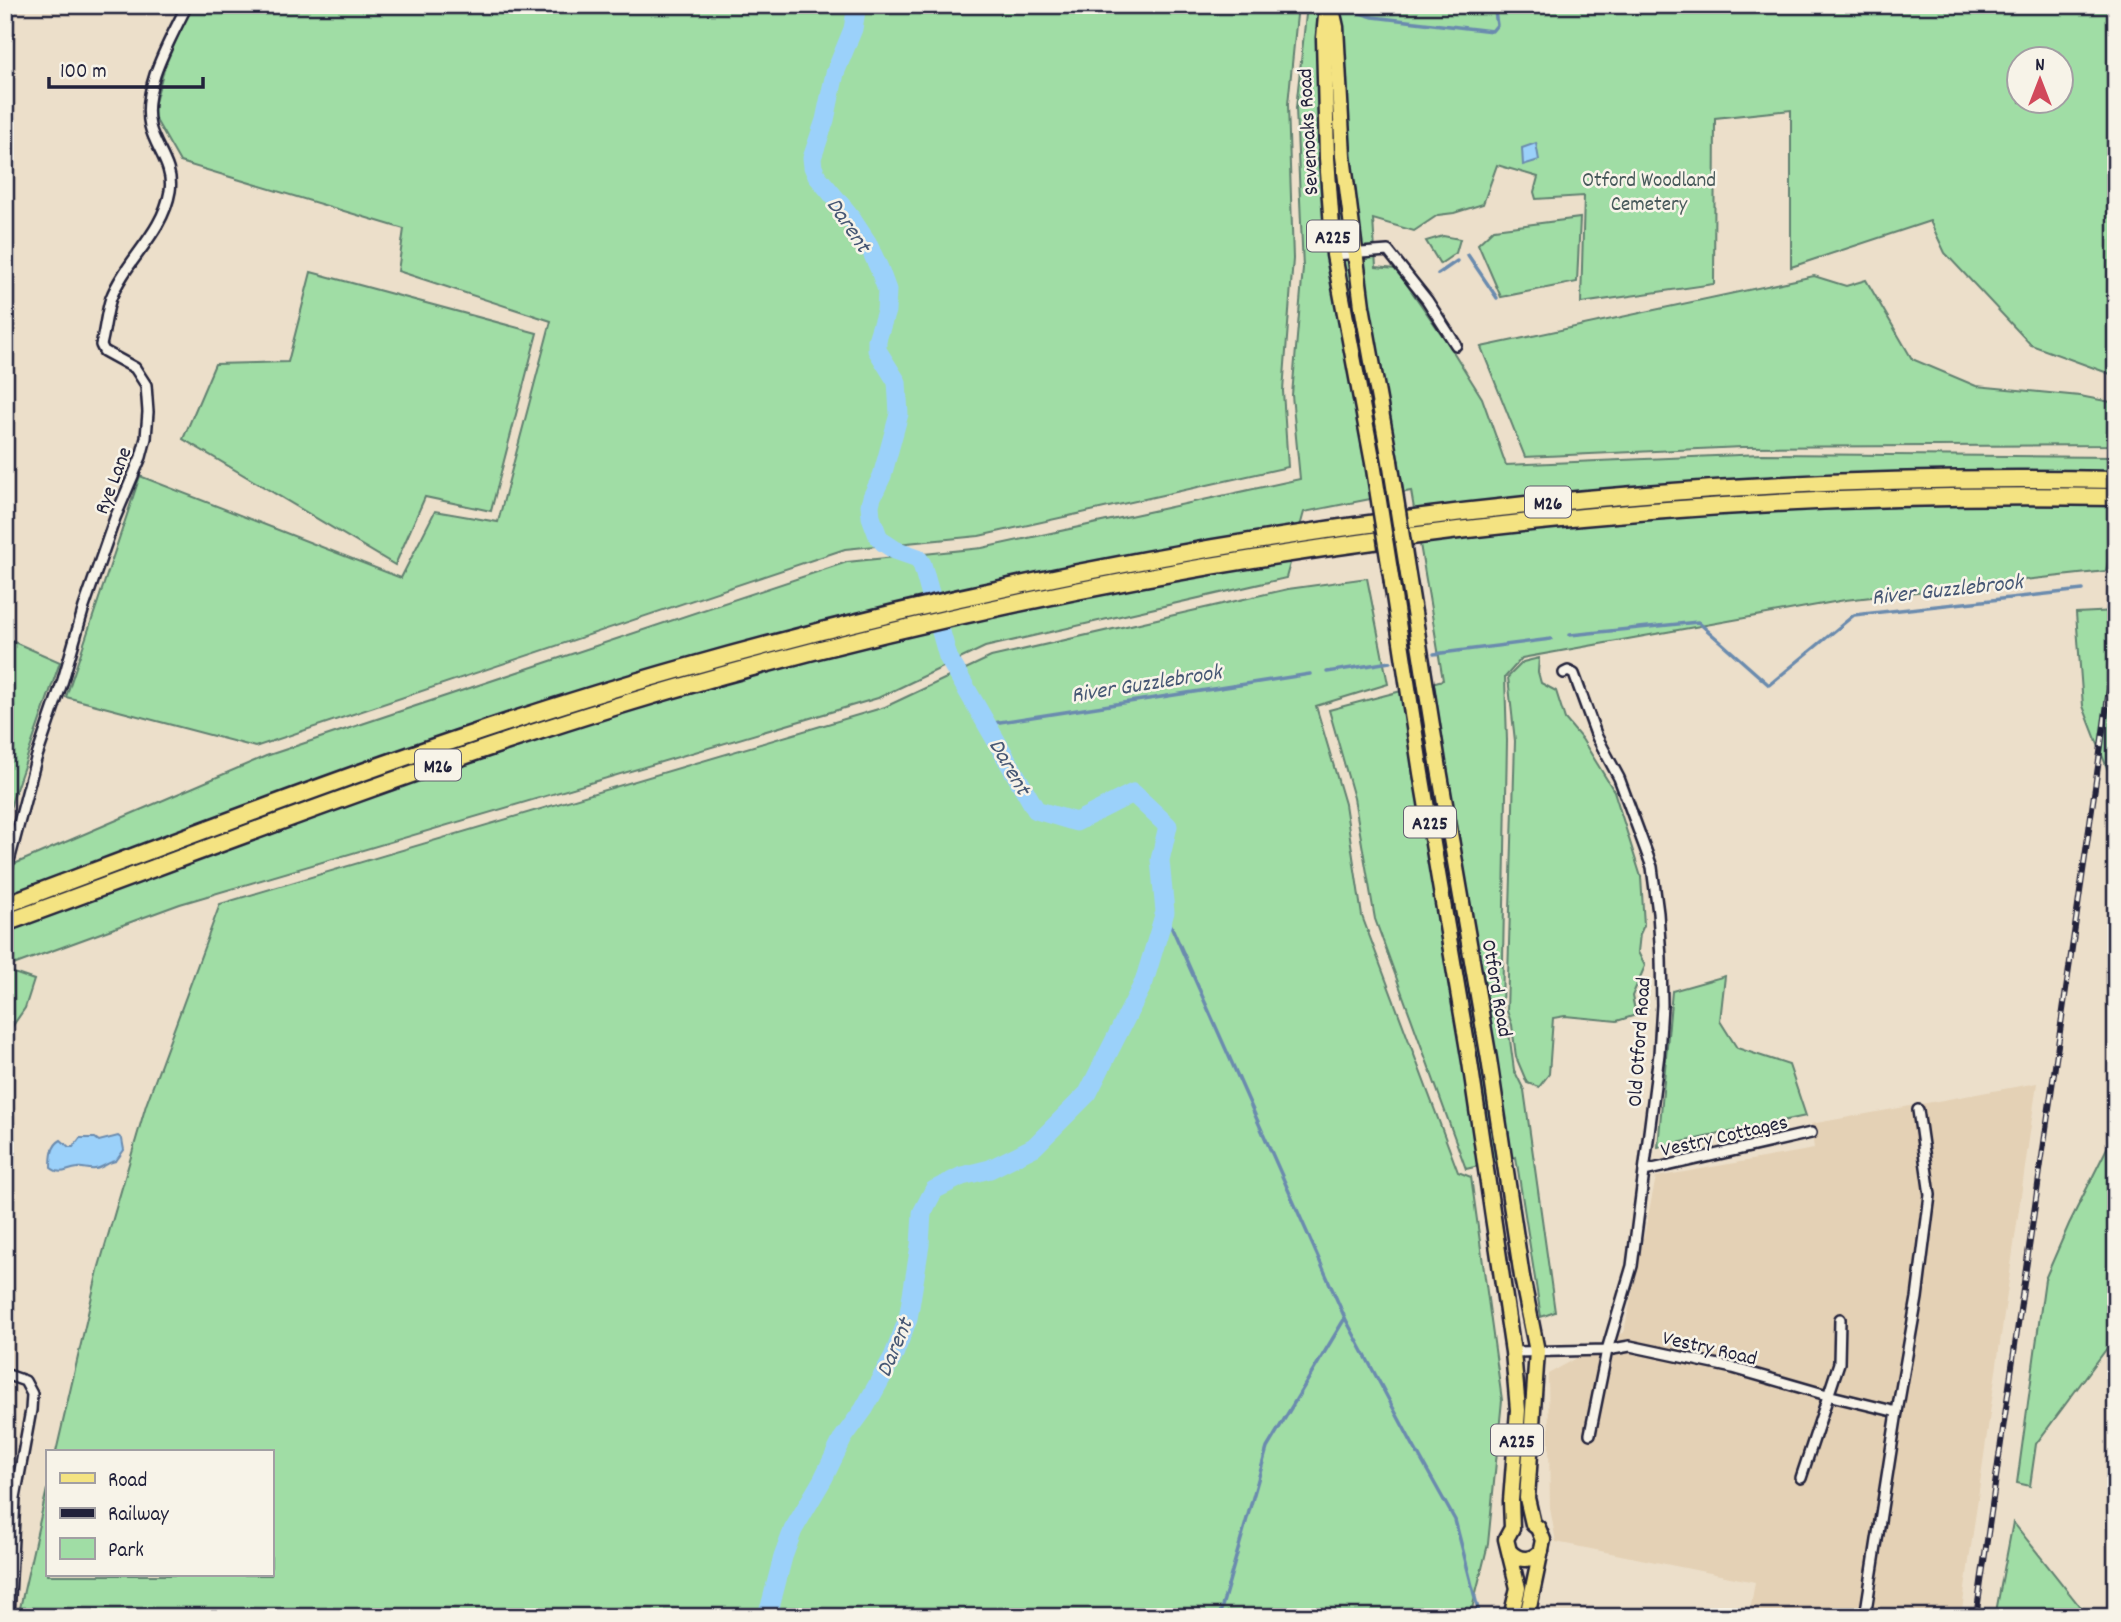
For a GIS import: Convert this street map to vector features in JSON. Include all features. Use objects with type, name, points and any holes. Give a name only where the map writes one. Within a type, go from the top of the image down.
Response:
[{"type":"highway","name":"M26","points":[[5,905],[509,722],[683,668],[864,620],[1104,567],[1254,540],[1408,518],[1675,491],[2004,478],[2116,480]]},
{"type":"highway","name":"M26","points":[[10,921],[469,754],[659,694],[869,637],[1115,583],[1301,551],[1542,520],[1822,500],[2116,497]]},
{"type":"main road","name":"Sevenoaks Road","points":[[1329,5],[1336,27],[1343,156],[1355,254],[1390,461]]},
{"type":"main road","name":"Sevenoaks Road","points":[[1329,5],[1324,38],[1327,158],[1335,255],[1373,463]]},
{"type":"main road","name":"Otford Road","points":[[1390,461],[1489,1059],[1522,1277],[1537,1351],[1527,1498],[1533,1524],[1544,1540],[1527,1617]]},
{"type":"main road","name":"Otford Road","points":[[1373,463],[1421,773],[1470,1062],[1513,1352],[1518,1410],[1511,1501],[1512,1528],[1506,1539],[1518,1588],[1511,1617]]},
{"type":"main road","points":[[1512,1528],[1525,1522],[1533,1524]]},
{"type":"main road","points":[[1510,1552],[1519,1559],[1526,1560],[1541,1551]]},
{"type":"street","name":"Rye Lane","points":[[5,876],[33,769],[84,607],[146,438],[146,384],[135,368],[104,351],[101,345],[111,299],[128,268],[152,234],[170,189],[169,170],[149,123],[148,103],[156,76],[187,5]]},
{"type":"street","points":[[1335,255],[1388,251],[1427,300],[1456,345]]},
{"type":"street","name":"Old Otford Road","points":[[1564,673],[1571,672],[1577,680],[1597,737],[1619,778],[1652,867],[1658,914],[1662,1005],[1659,1054],[1632,1266],[1606,1350],[1590,1434]]},
{"type":"street","points":[[1865,1617],[1917,1298],[1930,1195],[1918,1110]]},
{"type":"street","name":"Vestry Cottages","points":[[1644,1171],[1811,1133]]},
{"type":"street","points":[[1801,1478],[1839,1363],[1840,1319]]},
{"type":"street","name":"Vestry Road","points":[[1513,1352],[1606,1350],[1630,1346],[1733,1368],[1897,1412]]},
{"type":"street","points":[[5,1374],[25,1381],[32,1394],[15,1498],[9,1617]]},
{"type":"shaded area","points":[[2037,1083],[1961,1617],[1749,1617],[1755,1582],[1556,1542],[1550,1508],[1548,1374],[1624,1332],[1656,1177],[1814,1149],[1811,1124]]},
{"type":"green space","points":[[191,5],[1298,5],[1288,104],[1293,259],[1283,391],[1288,467],[979,536],[845,549],[255,747],[66,697],[140,476],[401,578],[435,511],[498,522],[551,321],[398,271],[404,229],[180,162],[152,113],[165,66]]},
{"type":"green space","name":"Otford Woodland Cemetery","points":[[1307,5],[2116,5],[2116,376],[2031,345],[1945,253],[1930,221],[1791,267],[1791,110],[1715,118],[1714,284],[1581,303],[1584,196],[1536,199],[1534,192],[1538,177],[1497,165],[1483,204],[1438,215],[1414,231],[1373,219],[1376,267],[1396,269],[1449,345],[1482,398],[1506,465],[1762,454],[2116,457],[2116,524],[2106,571],[1845,600],[1522,658],[1505,677],[1507,741],[1502,1014],[1508,1025],[1514,1070],[1524,1090],[1555,1312],[1541,1317],[1516,1157],[1466,1169],[1375,919],[1354,798],[1329,710],[1443,680],[1411,491],[1304,512],[1286,578],[985,647],[878,698],[180,904],[5,968],[5,868],[266,756],[847,562],[982,548],[1300,479],[1292,395],[1303,268],[1296,108]]},
{"type":"green space","points":[[1580,218],[1577,282],[1501,297],[1478,244],[1494,229]]},
{"type":"green space","points":[[1443,236],[1460,239],[1456,253],[1440,264],[1426,241]]},
{"type":"green space","points":[[311,272],[537,333],[491,511],[425,497],[395,565],[183,439],[215,364],[288,362]]},
{"type":"green space","points":[[1814,276],[1846,286],[1866,280],[1912,359],[1976,386],[2080,396],[2116,403],[2116,445],[1742,447],[1525,457],[1481,347]]},
{"type":"green space","points":[[1367,578],[1388,684],[1316,706],[1345,804],[1362,916],[1458,1172],[1471,1177],[1502,1400],[1488,1544],[1470,1617],[18,1617],[46,1493],[46,1576],[273,1576],[273,1450],[56,1450],[98,1270],[146,1105],[220,904],[885,707],[991,657],[1288,589]]},
{"type":"green space","points":[[2116,611],[2116,791],[2083,706],[2076,613]]},
{"type":"green space","points":[[5,638],[60,662],[5,827]]},
{"type":"green space","points":[[1539,658],[1538,672],[1541,683],[1556,691],[1565,719],[1582,739],[1614,791],[1641,877],[1644,925],[1638,952],[1645,966],[1632,996],[1636,1015],[1617,1021],[1565,1016],[1553,1018],[1549,1074],[1539,1087],[1527,1083],[1516,1057],[1512,1025],[1507,1011],[1515,741],[1508,677],[1523,662]]},
{"type":"green space","points":[[5,970],[34,980],[25,1008],[5,1037]]},
{"type":"green space","points":[[1725,976],[1720,1021],[1737,1048],[1789,1065],[1806,1116],[1658,1147],[1672,991]]},
{"type":"green space","points":[[2116,1130],[2116,1336],[2036,1444],[2030,1486],[2017,1483],[2045,1279]]},
{"type":"green space","points":[[2013,1522],[2088,1617],[1995,1617]]},
{"type":"water","points":[[1536,143],[1539,160],[1523,165],[1522,148]]},
{"type":"water","points":[[118,1136],[122,1139],[124,1150],[116,1161],[95,1169],[80,1168],[61,1172],[51,1168],[53,1148],[61,1140],[73,1147],[80,1138],[95,1138],[99,1141]]},
{"type":"waterway","name":"Darent","points":[[765,1617],[793,1530],[843,1438],[864,1409],[893,1357],[908,1319],[920,1245],[922,1213],[934,1190],[962,1176],[990,1169],[1034,1147],[1088,1093],[1144,982],[1165,912],[1160,860],[1168,826],[1133,793],[1076,822],[1036,810],[948,657],[922,564],[918,558],[895,550],[883,542],[871,517],[872,497],[882,476],[899,414],[897,382],[877,350],[877,340],[886,311],[887,290],[867,242],[847,212],[817,176],[812,158],[825,120],[835,73],[853,29],[857,5]]},
{"type":"waterway","points":[[1357,12],[1373,17],[1492,31],[1497,25],[1494,5]]},
{"type":"waterway","points":[[1468,255],[1497,298]]},
{"type":"waterway","points":[[1438,274],[1457,261]]},
{"type":"waterway","name":"River Guzzlebrook","points":[[1570,635],[1698,622],[1769,685],[1854,615],[2083,590]]},
{"type":"waterway","name":"River Guzzlebrook","points":[[1434,654],[1551,639]]},
{"type":"waterway","name":"River Guzzlebrook","points":[[1327,672],[1390,662]]},
{"type":"waterway","name":"River Guzzlebrook","points":[[987,724],[1310,674]]},
{"type":"waterway","points":[[1165,912],[1345,1318],[1267,1448],[1219,1617]]},
{"type":"waterway","points":[[1345,1318],[1455,1520],[1480,1617]]},
{"type":"railway","points":[[1976,1617],[2116,641]]}]
